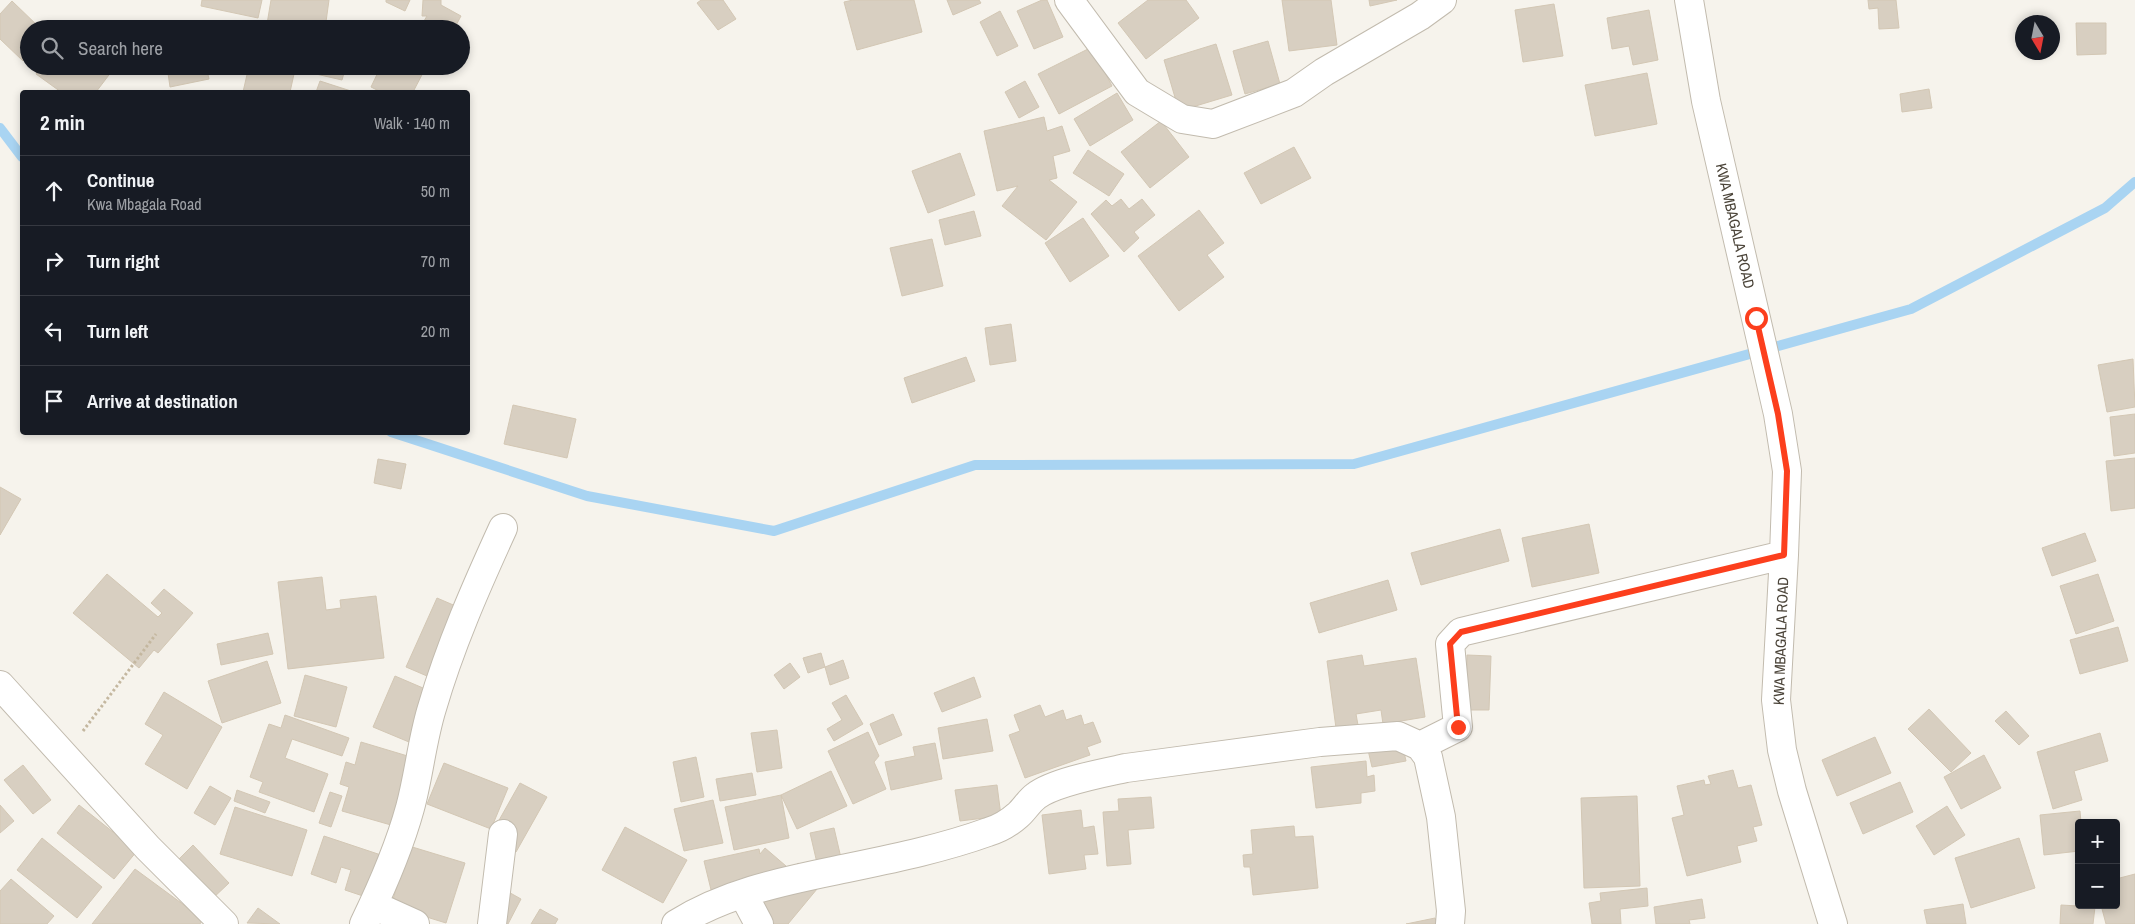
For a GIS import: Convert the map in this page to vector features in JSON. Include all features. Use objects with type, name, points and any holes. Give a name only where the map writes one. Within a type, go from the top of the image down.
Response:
[{"type":"street","points":[[1069,0],[1137,92],[1182,119],[1214,124],[1294,93],[1324,72],[1420,16],[1442,0]]},
{"type":"street","name":"KWA MBAGALA ROAD","points":[[1690,0],[1706,101],[1778,414],[1787,471],[1776,700],[1781,742],[1792,791],[1833,924]]},
{"type":"street","points":[[415,924],[368,914],[391,864],[410,808],[431,710],[447,660],[471,599],[503,528]]},
{"type":"street","points":[[1420,746],[1458,727],[1450,644],[1461,632],[1784,555]]},
{"type":"street","points":[[0,685],[148,848],[224,924]]},
{"type":"street","points":[[676,924],[696,911],[770,884],[925,851],[989,832],[1004,826],[1018,815],[1036,796],[1057,786],[1099,774],[1126,768],[1320,742],[1398,736],[1420,746],[1428,757],[1441,817],[1451,911],[1450,924]]},
{"type":"street","points":[[492,924],[502,834]]},
{"type":"street","points":[[743,894],[759,924]]},
{"type":"path","points":[[64,755],[156,634]]},
{"type":"building","points":[[202,0],[262,0],[258,18],[201,6]]},
{"type":"building","points":[[271,0],[329,0],[326,20],[268,20]]},
{"type":"building","points":[[386,0],[410,0],[405,11],[386,2]]},
{"type":"building","points":[[423,0],[441,0],[441,5],[461,16],[459,20],[425,20],[427,16],[422,16]]},
{"type":"building","points":[[701,0],[723,0],[736,19],[718,30],[697,3]]},
{"type":"building","points":[[853,0],[914,0],[922,32],[857,50],[844,2]]},
{"type":"building","points":[[947,0],[979,0],[981,3],[953,15]]},
{"type":"building","points":[[1042,0],[1047,0],[1063,37],[1034,49],[1017,11]]},
{"type":"building","points":[[1148,0],[1186,0],[1199,18],[1146,59],[1118,23]]},
{"type":"building","points":[[1282,0],[1331,0],[1337,45],[1289,51]]},
{"type":"building","points":[[1369,0],[1397,0],[1370,6]]},
{"type":"building","points":[[1868,0],[1896,0],[1899,28],[1879,29],[1878,8],[1869,9]]},
{"type":"building","points":[[12,1],[32,20],[20,20],[20,58],[0,39],[0,14]]},
{"type":"building","points":[[1554,4],[1563,56],[1523,62],[1515,10]]},
{"type":"building","points":[[1649,10],[1658,60],[1633,65],[1629,46],[1612,49],[1607,18]]},
{"type":"building","points":[[1000,11],[1018,46],[997,56],[980,22]]},
{"type":"building","points":[[2076,23],[2106,23],[2106,54],[2077,55]]},
{"type":"building","points":[[1268,41],[1280,84],[1245,94],[1233,51]]},
{"type":"building","points":[[1216,44],[1232,95],[1179,111],[1164,60]]},
{"type":"building","points":[[1092,47],[1112,86],[1059,114],[1038,74]]},
{"type":"building","points":[[1647,73],[1657,124],[1595,136],[1585,85]]},
{"type":"building","points":[[37,75],[109,75],[98,90],[58,90]]},
{"type":"building","points":[[168,75],[208,75],[209,79],[170,87]]},
{"type":"building","points":[[247,75],[294,75],[290,90],[243,90]]},
{"type":"building","points":[[320,75],[343,75],[342,80]]},
{"type":"building","points":[[377,75],[422,75],[414,90],[377,90],[371,87]]},
{"type":"building","points":[[320,81],[348,90],[317,90]]},
{"type":"building","points":[[1025,81],[1039,107],[1019,118],[1005,92]]},
{"type":"building","points":[[1929,89],[1932,108],[1902,112],[1900,94]]},
{"type":"building","points":[[1117,93],[1133,120],[1090,146],[1074,119]]},
{"type":"building","points":[[1044,117],[1047,131],[1062,126],[1070,151],[1053,156],[1057,178],[1049,180],[1077,202],[1046,240],[1002,206],[1018,186],[997,191],[984,131]]},
{"type":"building","points":[[1161,121],[1189,157],[1150,188],[1121,152]]},
{"type":"building","points":[[1294,147],[1311,178],[1261,204],[1244,173]]},
{"type":"building","points":[[1088,150],[1124,174],[1109,196],[1073,173]]},
{"type":"building","points":[[960,153],[975,195],[928,213],[912,171]]},
{"type":"building","points":[[1121,199],[1129,209],[1142,199],[1155,215],[1134,232],[1139,238],[1124,252],[1091,214],[1106,200],[1112,206]]},
{"type":"building","points":[[1199,210],[1224,243],[1207,255],[1224,277],[1179,311],[1138,256]]},
{"type":"building","points":[[974,211],[981,236],[945,245],[939,220]]},
{"type":"building","points":[[1083,218],[1109,256],[1070,282],[1045,243]]},
{"type":"building","points":[[932,239],[943,286],[902,296],[890,248]]},
{"type":"building","points":[[1011,324],[1016,361],[990,365],[985,328]]},
{"type":"building","points":[[966,357],[975,381],[912,403],[904,378]]},
{"type":"building","points":[[2133,359],[2135,407],[2107,412],[2098,365]]},
{"type":"building","points":[[513,405],[576,419],[567,458],[504,444]]},
{"type":"building","points":[[2135,414],[2135,453],[2114,456],[2110,417]]},
{"type":"building","points":[[2135,458],[2135,508],[2111,511],[2106,461]]},
{"type":"building","points":[[378,459],[406,464],[401,489],[374,483]]},
{"type":"building","points":[[0,487],[21,499],[0,535]]},
{"type":"building","points":[[1589,524],[1599,573],[1532,587],[1522,538]]},
{"type":"building","points":[[1500,529],[1509,561],[1421,585],[1411,553]]},
{"type":"building","points":[[2085,533],[2096,561],[2052,576],[2042,548]]},
{"type":"building","points":[[107,574],[158,617],[162,613],[151,603],[164,589],[193,613],[158,653],[154,650],[139,668],[73,613]]},
{"type":"building","points":[[2098,574],[2114,621],[2076,634],[2060,586]]},
{"type":"building","points":[[322,577],[326,610],[341,608],[340,600],[376,596],[384,658],[288,669],[278,582]]},
{"type":"building","points":[[1388,580],[1397,610],[1319,633],[1310,603]]},
{"type":"building","points":[[437,598],[472,613],[441,682],[406,667]]},
{"type":"building","points":[[2118,627],[2128,661],[2080,674],[2070,640]]},
{"type":"building","points":[[268,633],[273,654],[221,665],[217,644]]},
{"type":"building","points":[[821,653],[825,667],[808,673],[803,658]]},
{"type":"building","points":[[1362,655],[1364,666],[1416,658],[1425,717],[1383,724],[1381,710],[1356,714],[1358,725],[1336,728],[1327,661]]},
{"type":"building","points":[[1467,655],[1491,656],[1489,710],[1466,710]]},
{"type":"building","points":[[843,660],[849,678],[830,685],[825,667]]},
{"type":"building","points":[[267,661],[281,703],[222,723],[208,681]]},
{"type":"building","points":[[790,663],[800,677],[784,689],[774,675]]},
{"type":"building","points":[[305,675],[347,687],[336,727],[294,716]]},
{"type":"building","points":[[395,676],[430,691],[409,742],[373,727]]},
{"type":"building","points":[[974,677],[981,697],[942,712],[934,693]]},
{"type":"building","points":[[164,692],[222,727],[187,789],[145,764],[163,735],[145,724]]},
{"type":"building","points":[[846,695],[863,724],[834,741],[827,729],[842,720],[832,703]]},
{"type":"building","points":[[1040,705],[1045,717],[1063,710],[1066,720],[1081,715],[1084,725],[1093,722],[1101,742],[1087,747],[1090,755],[1025,778],[1009,735],[1020,731],[1014,715]]},
{"type":"building","points":[[1929,709],[1971,753],[1951,772],[1908,729]]},
{"type":"building","points":[[2006,711],[2029,736],[2019,745],[1995,721]]},
{"type":"building","points":[[893,714],[902,735],[879,745],[870,724]]},
{"type":"building","points":[[285,715],[349,738],[342,756],[292,739],[285,758],[328,774],[314,812],[259,792],[263,782],[250,777],[269,724],[281,728]]},
{"type":"building","points":[[987,719],[993,751],[943,759],[938,728]]},
{"type":"building","points":[[777,730],[782,768],[757,772],[751,733]]},
{"type":"building","points":[[868,732],[879,756],[874,762],[886,789],[853,804],[828,751]]},
{"type":"building","points":[[2100,733],[2108,761],[2074,771],[2082,800],[2053,809],[2037,752]]},
{"type":"building","points":[[1875,737],[1891,773],[1837,796],[1822,760]]},
{"type":"building","points":[[361,742],[411,757],[391,825],[342,811],[349,787],[340,784],[346,762],[355,765]]},
{"type":"building","points":[[935,743],[942,779],[891,790],[885,762],[915,756],[913,747]]},
{"type":"building","points":[[1402,743],[1406,761],[1372,767],[1368,750]]},
{"type":"building","points":[[1984,755],[2001,788],[1961,809],[1944,777]]},
{"type":"building","points":[[696,757],[704,797],[681,802],[673,762]]},
{"type":"building","points":[[1366,761],[1367,777],[1374,775],[1375,791],[1361,793],[1361,803],[1316,808],[1311,767]]},
{"type":"building","points":[[444,763],[508,788],[491,829],[427,804]]},
{"type":"building","points":[[23,765],[51,800],[33,814],[4,780]]},
{"type":"building","points":[[1733,770],[1738,788],[1751,785],[1762,825],[1753,827],[1757,841],[1737,846],[1741,862],[1687,876],[1672,818],[1684,815],[1677,786],[1704,780],[1705,785],[1711,784],[1708,776]]},
{"type":"building","points":[[831,771],[847,806],[797,829],[781,795]]},
{"type":"building","points":[[752,773],[756,795],[720,801],[716,779]]},
{"type":"building","points":[[1900,782],[1913,812],[1863,834],[1850,803]]},
{"type":"building","points":[[520,783],[547,797],[516,852],[489,838]]},
{"type":"building","points":[[997,785],[1001,816],[960,821],[955,790]]},
{"type":"building","points":[[210,786],[231,798],[215,825],[194,813]]},
{"type":"building","points":[[237,790],[270,802],[265,813],[234,801]]},
{"type":"building","points":[[330,792],[342,796],[331,827],[319,823]]},
{"type":"building","points":[[781,795],[789,838],[734,850],[725,807]]},
{"type":"building","points":[[1637,796],[1640,886],[1584,888],[1581,798]]},
{"type":"building","points":[[1151,797],[1154,828],[1128,830],[1131,864],[1107,866],[1103,812],[1119,811],[1118,799]]},
{"type":"building","points":[[713,800],[723,843],[684,851],[674,809]]},
{"type":"building","points":[[0,805],[14,821],[0,833]]},
{"type":"building","points":[[79,805],[137,851],[114,879],[57,833]]},
{"type":"building","points":[[1947,806],[1965,835],[1934,855],[1916,826]]},
{"type":"building","points":[[235,807],[307,830],[292,876],[220,854]]},
{"type":"building","points":[[1081,810],[1083,828],[1094,826],[1098,854],[1084,855],[1086,869],[1049,874],[1042,815]]},
{"type":"building","points":[[2080,811],[2081,819],[2075,819],[2075,851],[2044,855],[2040,815]]},
{"type":"building","points":[[1294,826],[1295,837],[1313,836],[1318,888],[1253,895],[1250,867],[1244,867],[1243,855],[1253,854],[1251,830]]},
{"type":"building","points":[[625,827],[687,860],[663,903],[602,870]]},
{"type":"building","points":[[834,828],[841,858],[817,863],[810,833]]},
{"type":"building","points":[[324,836],[387,857],[372,899],[345,890],[351,870],[341,867],[336,883],[311,874]]},
{"type":"building","points":[[42,838],[102,887],[77,918],[17,870]]},
{"type":"building","points":[[2019,838],[2035,888],[1971,908],[1955,858]]},
{"type":"building","points":[[193,845],[229,883],[211,900],[175,863]]},
{"type":"building","points":[[409,846],[465,863],[446,923],[391,906]]},
{"type":"building","points":[[765,848],[786,866],[768,885],[714,902],[704,861],[759,849],[760,854]]},
{"type":"building","points":[[798,863],[822,883],[788,924],[754,924],[749,920]]},
{"type":"building","points":[[135,869],[203,919],[200,924],[92,924]]},
{"type":"building","points":[[2135,874],[2135,924],[2106,924],[2102,909],[2120,909],[2120,878]]},
{"type":"building","points":[[11,879],[54,916],[47,924],[0,924],[0,891]]},
{"type":"building","points":[[1647,888],[1648,906],[1620,909],[1621,924],[1592,924],[1589,903],[1601,901],[1600,893]]},
{"type":"building","points":[[505,890],[521,899],[508,924],[487,924]]},
{"type":"building","points":[[1702,899],[1705,918],[1689,920],[1690,924],[1656,924],[1654,907]]},
{"type":"building","points":[[1963,904],[1966,924],[1927,924],[1924,910]]},
{"type":"building","points":[[2061,905],[2075,906],[2075,909],[2095,909],[2093,924],[2060,924]]},
{"type":"building","points":[[258,908],[280,924],[247,923]]},
{"type":"building","points":[[540,909],[558,919],[555,924],[531,924]]},
{"type":"building","points":[[1435,918],[1437,924],[1406,924]]},
{"type":"waterway","points":[[0,128],[20,154]]},
{"type":"waterway","points":[[400,435],[587,496],[774,531],[975,465],[1354,464],[1911,309],[2105,208],[2135,182]]},
{"type":"route","points":[[1458,727],[1450,644],[1461,632],[1784,555],[1787,471],[1778,414],[1756,318]]}]
